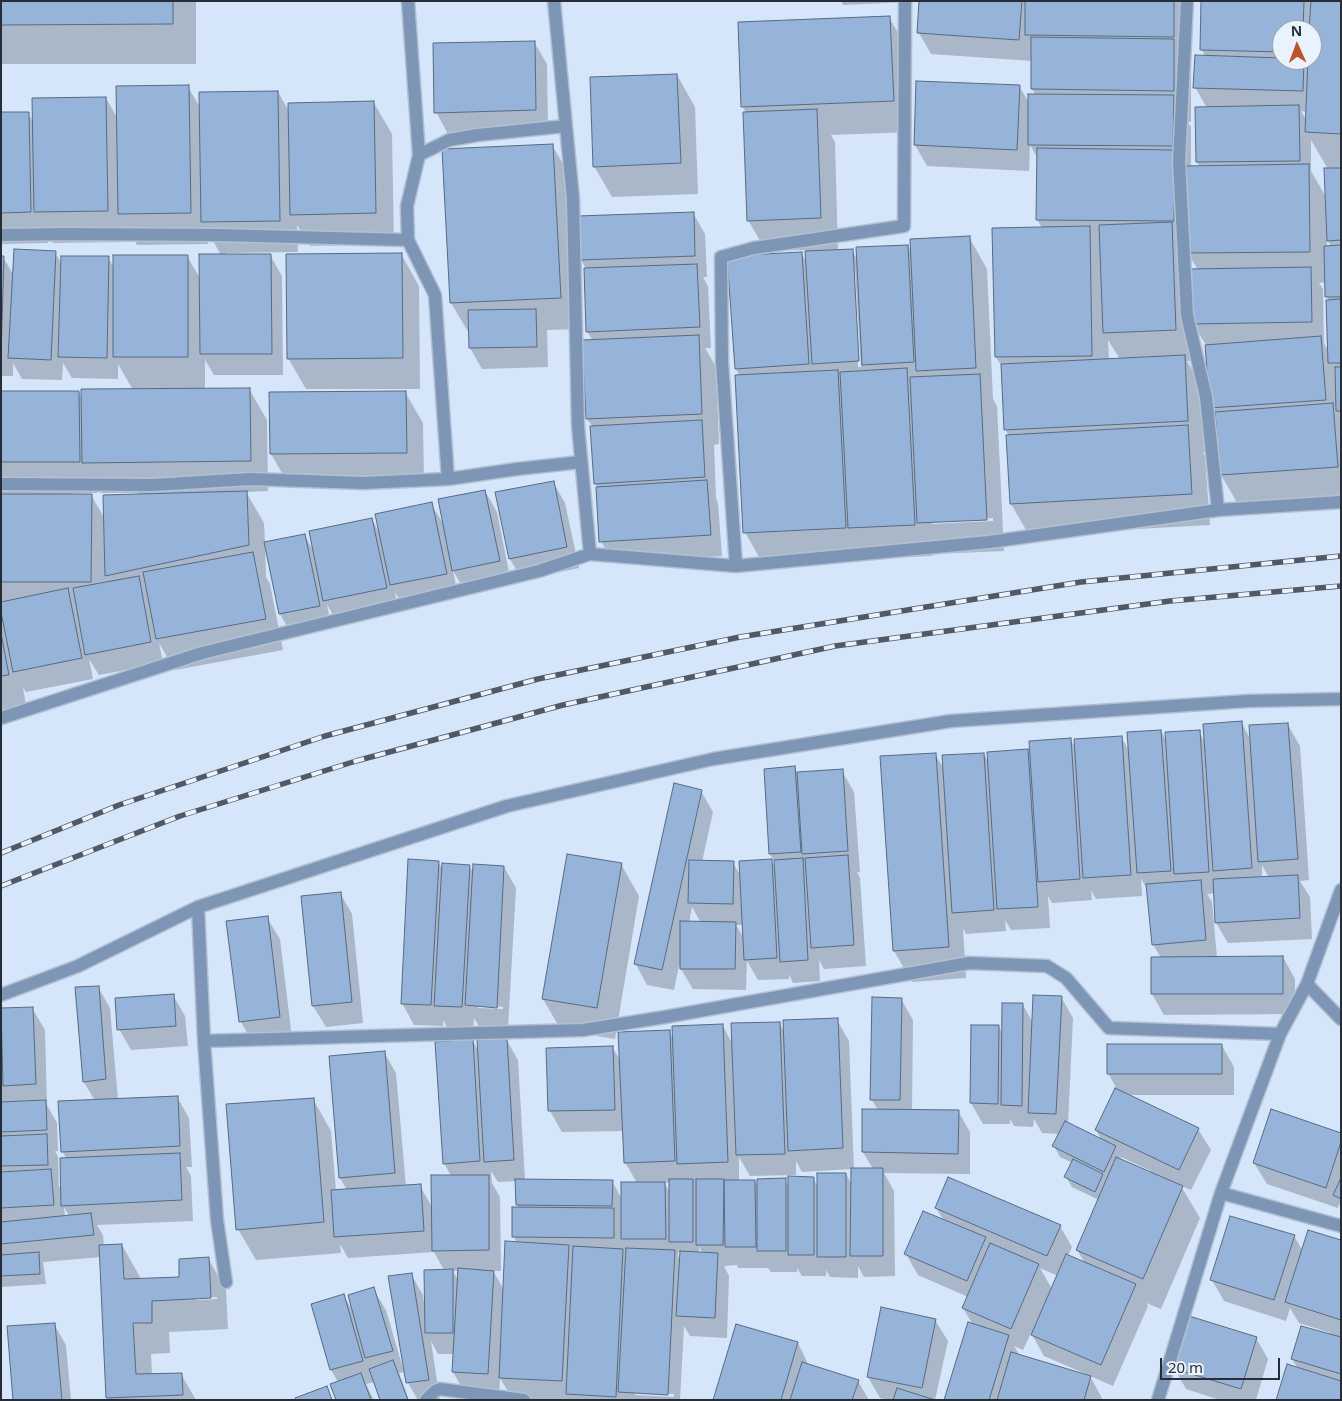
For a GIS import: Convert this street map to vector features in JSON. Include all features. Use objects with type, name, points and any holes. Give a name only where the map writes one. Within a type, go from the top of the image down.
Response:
[{"type":"street","points":[[408,1],[419,155],[407,206],[408,240],[435,296],[448,479]]},
{"type":"street","points":[[554,1],[574,199],[578,426],[590,554]]},
{"type":"street","points":[[736,566],[722,362],[721,257],[754,248],[904,226],[905,1]]},
{"type":"street","points":[[1187,1],[1179,161],[1187,315],[1206,397],[1218,510]]},
{"type":"street","points":[[419,155],[449,140],[478,134],[566,126]]},
{"type":"street","points":[[1,235],[318,236],[408,240]]},
{"type":"street","points":[[1,484],[154,485],[250,479],[363,483],[448,479],[581,462]]},
{"type":"street","points":[[1,718],[202,653],[539,571],[590,554],[736,566],[989,542],[1218,510],[1341,502]]},
{"type":"street","points":[[1,995],[78,966],[198,907],[507,806],[713,759],[951,721],[1248,701],[1341,699]]},
{"type":"street","points":[[1158,1400],[1221,1193],[1280,1034],[1307,984],[1341,890]]},
{"type":"street","points":[[198,907],[204,1041],[216,1220],[226,1282]]},
{"type":"street","points":[[204,1041],[583,1030],[969,962],[1047,966],[1066,978],[1109,1028],[1280,1034]]},
{"type":"street","points":[[1307,984],[1341,1019]]},
{"type":"street","points":[[1221,1193],[1341,1226]]},
{"type":"street","points":[[426,1400],[440,1388],[524,1400]]},
{"type":"building","points":[[1,1],[173,1],[173,24],[1,25]]},
{"type":"building","points":[[919,1],[1022,1],[1019,40],[917,33]]},
{"type":"building","points":[[1025,1],[1174,1],[1174,37],[1025,35]]},
{"type":"building","points":[[1201,1],[1304,1],[1303,20],[1272,20],[1272,52],[1200,50]]},
{"type":"building","points":[[1311,1],[1341,1],[1341,134],[1305,132],[1308,70],[1322,70],[1322,20],[1310,20]]},
{"type":"building","points":[[890,16],[894,101],[741,107],[738,22]]},
{"type":"building","points":[[1031,37],[1174,39],[1174,91],[1031,89]]},
{"type":"building","points":[[535,41],[536,110],[434,113],[433,43]]},
{"type":"building","points":[[1195,55],[1272,58],[1272,70],[1304,70],[1303,91],[1193,88]]},
{"type":"building","points":[[677,74],[681,163],[593,167],[590,77]]},
{"type":"building","points":[[916,81],[1020,85],[1017,150],[914,145]]},
{"type":"building","points":[[189,85],[191,213],[118,214],[116,86]]},
{"type":"building","points":[[278,91],[280,221],[201,222],[199,92]]},
{"type":"building","points":[[1028,94],[1174,95],[1173,146],[1028,145]]},
{"type":"building","points":[[106,97],[108,211],[34,212],[32,98]]},
{"type":"building","points":[[374,101],[376,213],[290,215],[288,103]]},
{"type":"building","points":[[1299,105],[1300,161],[1196,162],[1195,107]]},
{"type":"building","points":[[817,109],[821,218],[747,221],[743,112]]},
{"type":"building","points":[[1,112],[29,112],[31,212],[1,213]]},
{"type":"building","points":[[553,144],[561,298],[450,303],[442,149]]},
{"type":"building","points":[[1037,148],[1175,150],[1174,221],[1036,220]]},
{"type":"building","points":[[1309,164],[1310,252],[1187,253],[1186,166]]},
{"type":"building","points":[[1324,168],[1341,168],[1341,240],[1327,241]]},
{"type":"building","points":[[694,212],[695,256],[579,260],[577,216]]},
{"type":"building","points":[[1172,222],[1176,330],[1103,333],[1099,225]]},
{"type":"building","points":[[1090,226],[1092,356],[995,357],[992,228]]},
{"type":"building","points":[[970,236],[976,368],[916,371],[910,239]]},
{"type":"building","points":[[908,245],[914,362],[862,365],[856,247]]},
{"type":"building","points":[[1341,245],[1341,297],[1325,297],[1324,246]]},
{"type":"building","points":[[14,249],[56,251],[51,360],[8,358]]},
{"type":"building","points":[[853,249],[859,361],[812,364],[805,251]]},
{"type":"building","points":[[802,252],[809,364],[735,369],[727,256]]},
{"type":"building","points":[[402,253],[403,358],[287,359],[286,254]]},
{"type":"building","points":[[199,254],[271,254],[272,354],[200,354]]},
{"type":"building","points":[[113,255],[188,255],[188,357],[113,357]]},
{"type":"building","points":[[1,256],[4,256],[1,355]]},
{"type":"building","points":[[61,256],[109,256],[107,358],[58,357]]},
{"type":"building","points":[[697,264],[700,327],[586,332],[584,268]]},
{"type":"building","points":[[1311,267],[1312,322],[1192,324],[1190,269]]},
{"type":"building","points":[[1341,299],[1341,363],[1328,363],[1326,300]]},
{"type":"building","points":[[536,309],[537,347],[469,348],[468,310]]},
{"type":"building","points":[[699,335],[702,414],[586,419],[582,340]]},
{"type":"building","points":[[1321,336],[1326,400],[1210,408],[1205,345]]},
{"type":"building","points":[[1185,355],[1188,421],[1004,430],[1001,364]]},
{"type":"building","points":[[1335,367],[1341,367],[1341,411],[1336,411]]},
{"type":"building","points":[[907,368],[915,525],[848,528],[840,372]]},
{"type":"building","points":[[838,370],[846,528],[743,533],[735,375]]},
{"type":"building","points":[[980,374],[987,520],[917,523],[910,377]]},
{"type":"building","points":[[250,388],[251,461],[82,463],[81,389]]},
{"type":"building","points":[[1,391],[79,391],[80,462],[1,462]]},
{"type":"building","points":[[406,391],[407,453],[270,454],[269,392]]},
{"type":"building","points":[[1333,403],[1338,467],[1220,475],[1215,412]]},
{"type":"building","points":[[702,420],[705,477],[594,484],[590,426]]},
{"type":"building","points":[[1188,425],[1192,494],[1010,504],[1006,435]]},
{"type":"building","points":[[707,480],[711,535],[599,542],[596,487]]},
{"type":"building","points":[[554,481],[567,547],[509,559],[495,492]]},
{"type":"building","points":[[485,490],[500,561],[452,571],[438,499]]},
{"type":"building","points":[[247,491],[249,545],[105,576],[103,495]]},
{"type":"building","points":[[1,494],[92,494],[91,582],[1,582]]},
{"type":"building","points":[[432,502],[447,574],[390,585],[375,514]]},
{"type":"building","points":[[372,518],[387,588],[323,601],[309,531]]},
{"type":"building","points":[[305,534],[320,606],[279,614],[264,542]]},
{"type":"building","points":[[253,552],[266,619],[156,639],[143,572]]},
{"type":"building","points":[[139,576],[151,642],[85,655],[73,588]]},
{"type":"building","points":[[68,588],[82,658],[13,672],[1,612],[1,602]]},
{"type":"building","points":[[1,633],[9,675],[1,676]]},
{"type":"building","points":[[1242,721],[1252,868],[1213,871],[1203,724]]},
{"type":"building","points":[[1288,723],[1298,859],[1258,862],[1249,725]]},
{"type":"building","points":[[1161,730],[1171,871],[1137,873],[1127,732]]},
{"type":"building","points":[[1200,730],[1209,872],[1174,874],[1165,732]]},
{"type":"building","points":[[1122,736],[1131,875],[1083,878],[1074,739]]},
{"type":"building","points":[[1071,738],[1080,879],[1038,882],[1029,741]]},
{"type":"building","points":[[1028,749],[1038,907],[997,909],[987,752]]},
{"type":"building","points":[[936,753],[949,947],[893,951],[880,756]]},
{"type":"building","points":[[984,753],[994,910],[952,913],[942,755]]},
{"type":"building","points":[[795,766],[801,852],[769,854],[764,769]]},
{"type":"building","points":[[843,769],[848,851],[802,854],[797,772]]},
{"type":"building","points":[[674,783],[702,790],[662,970],[634,964]]},
{"type":"building","points":[[567,854],[622,863],[597,1008],[542,999]]},
{"type":"building","points":[[848,855],[854,945],[811,948],[805,858]]},
{"type":"building","points":[[803,858],[808,960],[780,962],[774,860]]},
{"type":"building","points":[[408,859],[439,861],[431,1005],[401,1004]]},
{"type":"building","points":[[772,859],[777,958],[744,960],[739,861]]},
{"type":"building","points":[[689,860],[734,861],[733,904],[688,903]]},
{"type":"building","points":[[442,863],[470,865],[462,1007],[434,1006]]},
{"type":"building","points":[[473,864],[504,866],[497,1008],[465,1005]]},
{"type":"building","points":[[1298,875],[1300,918],[1215,923],[1213,879]]},
{"type":"building","points":[[1201,880],[1206,940],[1152,945],[1146,884]]},
{"type":"building","points":[[341,892],[352,1002],[312,1006],[301,896]]},
{"type":"building","points":[[268,916],[280,1017],[239,1022],[226,921]]},
{"type":"building","points":[[680,921],[736,922],[735,969],[680,969]]},
{"type":"building","points":[[1283,956],[1283,994],[1151,994],[1151,957]]},
{"type":"building","points":[[99,986],[106,1079],[83,1082],[75,987]]},
{"type":"building","points":[[174,994],[176,1026],[117,1030],[115,998]]},
{"type":"building","points":[[1033,995],[1062,996],[1056,1114],[1028,1113]]},
{"type":"building","points":[[872,997],[902,998],[900,1100],[870,1100]]},
{"type":"building","points":[[1002,1003],[1023,1003],[1022,1106],[1001,1105]]},
{"type":"building","points":[[33,1007],[36,1084],[3,1086],[1,1008]]},
{"type":"building","points":[[838,1018],[843,1148],[788,1151],[783,1020]]},
{"type":"building","points":[[780,1022],[785,1154],[736,1155],[731,1023]]},
{"type":"building","points":[[723,1024],[728,1162],[677,1164],[672,1026]]},
{"type":"building","points":[[971,1025],[999,1025],[998,1104],[970,1103]]},
{"type":"building","points":[[670,1030],[675,1161],[624,1163],[618,1032]]},
{"type":"building","points":[[507,1038],[514,1160],[484,1162],[477,1040]]},
{"type":"building","points":[[473,1039],[480,1161],[443,1164],[435,1042]]},
{"type":"building","points":[[1107,1044],[1222,1044],[1222,1074],[1107,1074]]},
{"type":"building","points":[[613,1046],[615,1110],[548,1111],[546,1048]]},
{"type":"building","points":[[385,1051],[395,1173],[339,1178],[329,1056]]},
{"type":"building","points":[[1115,1088],[1199,1128],[1179,1170],[1095,1130]]},
{"type":"building","points":[[178,1096],[180,1146],[61,1152],[58,1101]]},
{"type":"building","points":[[314,1098],[324,1222],[236,1230],[226,1104]]},
{"type":"building","points":[[46,1100],[47,1130],[1,1132],[1,1102]]},
{"type":"building","points":[[862,1109],[959,1110],[958,1154],[862,1152]]},
{"type":"building","points":[[1271,1109],[1341,1133],[1341,1142],[1326,1188],[1253,1163]]},
{"type":"building","points":[[1065,1121],[1116,1146],[1104,1172],[1052,1146]]},
{"type":"building","points":[[47,1134],[48,1165],[1,1166],[1,1136]]},
{"type":"building","points":[[180,1153],[182,1200],[61,1206],[60,1158]]},
{"type":"building","points":[[1116,1157],[1183,1186],[1143,1279],[1076,1250]]},
{"type":"building","points":[[1073,1159],[1103,1174],[1095,1192],[1064,1177]]},
{"type":"building","points":[[851,1168],[883,1168],[883,1256],[850,1256]]},
{"type":"building","points":[[51,1169],[54,1205],[1,1208],[1,1172]]},
{"type":"building","points":[[817,1173],[846,1173],[846,1257],[817,1257]]},
{"type":"building","points":[[431,1175],[489,1175],[489,1250],[432,1251]]},
{"type":"building","points":[[788,1176],[814,1177],[814,1255],[788,1255]]},
{"type":"building","points":[[948,1177],[1061,1225],[1047,1256],[935,1208]]},
{"type":"building","points":[[786,1178],[786,1251],[757,1251],[757,1179]]},
{"type":"building","points":[[1341,1178],[1341,1199],[1333,1195]]},
{"type":"building","points":[[515,1179],[613,1180],[612,1206],[516,1205]]},
{"type":"building","points":[[669,1179],[693,1179],[693,1242],[669,1242]]},
{"type":"building","points":[[696,1179],[724,1179],[723,1245],[696,1245]]},
{"type":"building","points":[[724,1180],[755,1180],[756,1247],[725,1247]]},
{"type":"building","points":[[621,1182],[665,1182],[666,1239],[621,1239]]},
{"type":"building","points":[[421,1184],[424,1231],[334,1237],[331,1190]]},
{"type":"building","points":[[512,1207],[614,1208],[614,1238],[512,1237]]},
{"type":"building","points":[[923,1211],[986,1237],[967,1281],[904,1254]]},
{"type":"building","points":[[91,1213],[94,1235],[1,1244],[1,1222]]},
{"type":"building","points":[[1230,1216],[1295,1235],[1274,1300],[1210,1280]]},
{"type":"building","points":[[1308,1230],[1341,1240],[1341,1320],[1285,1302]]},
{"type":"building","points":[[505,1241],[569,1245],[562,1381],[499,1378]]},
{"type":"building","points":[[990,1243],[1039,1264],[1011,1329],[962,1308]]},
{"type":"building","points":[[122,1244],[124,1279],[179,1277],[179,1259],[209,1257],[211,1298],[152,1301],[152,1323],[133,1323],[136,1374],[182,1373],[183,1395],[106,1398],[99,1245]]},
{"type":"building","points":[[573,1246],[623,1249],[616,1397],[566,1394]]},
{"type":"building","points":[[626,1248],[675,1250],[668,1395],[618,1392]]},
{"type":"building","points":[[680,1251],[718,1253],[715,1318],[676,1316]]},
{"type":"building","points":[[39,1252],[40,1274],[1,1276],[1,1255]]},
{"type":"building","points":[[1066,1254],[1136,1284],[1101,1365],[1031,1335]]},
{"type":"building","points":[[458,1268],[494,1271],[488,1374],[452,1372]]},
{"type":"building","points":[[453,1269],[453,1333],[425,1333],[424,1270]]},
{"type":"building","points":[[412,1273],[429,1380],[406,1383],[388,1276]]},
{"type":"building","points":[[374,1287],[393,1351],[365,1358],[348,1295]]},
{"type":"building","points":[[344,1294],[363,1361],[330,1370],[311,1304]]},
{"type":"building","points":[[881,1307],[936,1319],[922,1388],[867,1377]]},
{"type":"building","points":[[1189,1316],[1257,1337],[1241,1389],[1172,1368]]},
{"type":"building","points":[[968,1322],[1009,1335],[989,1400],[944,1400]]},
{"type":"building","points":[[55,1323],[62,1400],[13,1400],[7,1326]]},
{"type":"building","points":[[736,1324],[798,1342],[781,1400],[713,1400]]},
{"type":"building","points":[[1301,1326],[1341,1337],[1341,1374],[1291,1359]]},
{"type":"building","points":[[1011,1352],[1091,1376],[1084,1400],[997,1400]]},
{"type":"building","points":[[393,1360],[408,1400],[380,1400],[369,1369]]},
{"type":"building","points":[[802,1362],[859,1380],[852,1400],[790,1400]]},
{"type":"building","points":[[1287,1364],[1341,1381],[1341,1400],[1276,1400]]},
{"type":"building","points":[[361,1373],[371,1400],[336,1400],[330,1384]]},
{"type":"building","points":[[327,1386],[332,1400],[296,1400],[295,1398]]},
{"type":"building","points":[[897,1388],[935,1400],[893,1400]]},
{"type":"railway","points":[[1,853],[119,805],[325,736],[538,679],[740,637],[1081,582],[1341,556]]},
{"type":"railway","points":[[1,886],[180,816],[356,761],[563,705],[835,646],[1170,601],[1341,586]]}]
